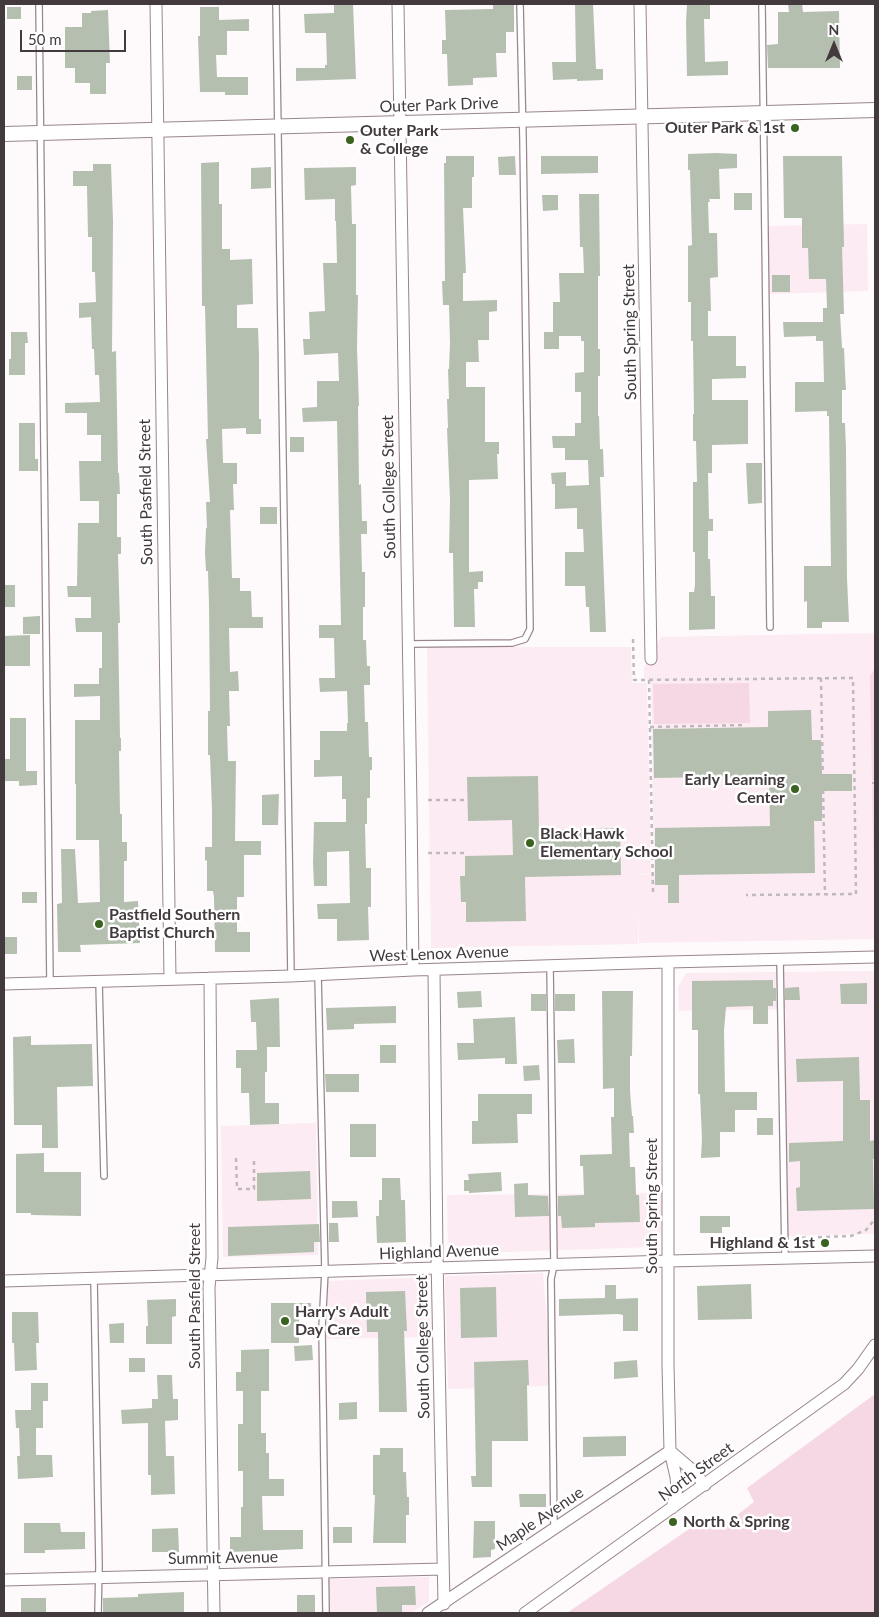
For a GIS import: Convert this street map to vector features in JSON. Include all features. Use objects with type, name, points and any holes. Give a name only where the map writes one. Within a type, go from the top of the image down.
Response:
[{"type":"street","name":"South Pasfield Street","points":[[156,4],[170,979]]},
{"type":"street","name":"South College Street","points":[[398,4],[413,970]]},
{"type":"street","name":"South Spring Street","points":[[640,4],[651,660]]},
{"type":"street","name":"Outer Park Drive","points":[[4,134],[875,110]]},
{"type":"street","name":"West Lenox Avenue","points":[[4,984],[875,957]]},
{"type":"street","name":"South Spring Street","points":[[668,962],[668,1365],[670,1451],[677,1489],[672,1508]]},
{"type":"street","name":"South College Street","points":[[434,970],[444,1604]]},
{"type":"street","name":"South Pasfield Street","points":[[210,978],[212,1258],[209,1287],[214,1613]]},
{"type":"street","name":"Highland Avenue","points":[[4,1282],[875,1256]]},
{"type":"street","name":"North Street","points":[[525,1613],[844,1384],[858,1369],[875,1345]]},
{"type":"street","points":[[670,1451],[691,1469],[705,1485]]},
{"type":"street","name":"Maple Avenue","points":[[428,1613],[670,1451]]},
{"type":"street","name":"Summit Avenue","points":[[4,1580],[443,1569]]},
{"type":"lane","points":[[39,4],[50,983]]},
{"type":"lane","points":[[276,4],[291,976]]},
{"type":"lane","points":[[408,644],[512,643],[525,639],[530,629],[520,4]]},
{"type":"lane","points":[[762,4],[770,627]]},
{"type":"lane","points":[[780,959],[785,1258]]},
{"type":"lane","points":[[550,966],[554,1265],[551,1279],[554,1530]]},
{"type":"lane","points":[[318,975],[324,1271],[322,1328],[326,1613]]},
{"type":"lane","points":[[99,982],[104,1176]]},
{"type":"lane","points":[[94,1279],[98,1613]]},
{"type":"path","points":[[633,639],[634,680],[852,678],[856,894],[746,895]]},
{"type":"path","points":[[821,678],[825,894]]},
{"type":"path","points":[[649,680],[653,892]]},
{"type":"path","points":[[650,726],[746,725]]},
{"type":"path","points":[[428,800],[466,800]]},
{"type":"path","points":[[428,853],[468,852]]},
{"type":"path","points":[[236,1158],[237,1189],[254,1189],[254,1158]]},
{"type":"path","points":[[771,1244],[784,1238],[851,1236],[866,1230],[875,1218]]},
{"type":"shaded area","points":[[867,224],[868,291],[769,294],[768,226]]},
{"type":"shaded area","points":[[875,633],[875,939],[639,943],[638,911],[638,944],[431,948],[427,647],[631,647],[632,683],[647,683],[651,873],[638,875],[654,874],[651,680],[644,679],[644,667],[661,637]]},
{"type":"shaded area","points":[[874,670],[875,780],[872,780],[870,676]]},
{"type":"shaded area","points":[[749,683],[750,723],[654,724],[653,684]]},
{"type":"shaded area","points":[[872,786],[875,786],[875,897],[874,893]]},
{"type":"shaded area","points":[[875,971],[875,1234],[786,1236],[786,1009],[679,1011],[678,987],[686,973]]},
{"type":"shaded area","points":[[316,1123],[318,1255],[223,1257],[221,1126]]},
{"type":"shaded area","points":[[663,1193],[661,1235],[652,1247],[448,1254],[447,1195]]},
{"type":"shaded area","points":[[543,1273],[548,1338],[548,1386],[448,1389],[445,1276]]},
{"type":"shaded area","points":[[426,1277],[431,1337],[326,1339],[328,1281]]},
{"type":"shaded area","points":[[875,1394],[875,1613],[567,1613],[705,1518],[724,1525],[754,1502],[747,1488]]},
{"type":"shaded area","points":[[429,1577],[429,1602],[411,1613],[329,1613],[329,1579]]},
{"type":"building","points":[[334,4],[353,4],[356,79],[296,81],[296,68],[325,68],[325,65],[327,65],[326,33],[305,33],[304,14],[334,13]]},
{"type":"building","points":[[493,4],[514,4],[514,32],[506,32],[506,53],[496,53],[497,77],[473,78],[473,85],[448,86],[447,54],[442,54],[442,40],[446,40],[445,10],[493,9]]},
{"type":"building","points":[[575,4],[593,4],[596,69],[603,69],[603,80],[553,80],[552,62],[576,62]]},
{"type":"building","points":[[687,4],[710,4],[710,19],[704,19],[705,62],[728,61],[728,75],[687,76]]},
{"type":"building","points":[[788,4],[802,4],[803,12],[839,11],[840,68],[768,68],[767,45],[778,44],[778,12],[789,12]]},
{"type":"building","points":[[7,7],[21,7],[21,19],[7,19]]},
{"type":"building","points":[[200,7],[219,7],[219,20],[249,19],[249,31],[227,31],[227,55],[216,55],[217,77],[248,77],[248,95],[225,95],[225,92],[200,92],[198,36],[200,36]]},
{"type":"building","points":[[108,10],[110,63],[106,63],[106,94],[90,94],[90,83],[75,83],[75,68],[65,68],[65,27],[82,27],[82,13]]},
{"type":"building","points":[[17,76],[32,76],[32,90],[17,90]]},
{"type":"building","points":[[688,154],[737,154],[737,168],[719,169],[720,199],[709,199],[710,202],[708,202],[709,233],[717,233],[718,277],[710,278],[711,311],[708,311],[708,336],[736,336],[736,366],[746,366],[746,378],[712,379],[712,400],[748,400],[748,444],[712,445],[712,473],[708,473],[709,519],[713,519],[713,531],[708,531],[708,559],[710,559],[711,596],[715,596],[715,629],[689,630],[689,592],[694,592],[695,585],[693,482],[697,482],[696,441],[693,441],[693,341],[691,341],[691,302],[688,302],[688,246],[692,245]]},
{"type":"building","points":[[446,156],[474,156],[472,208],[463,208],[466,273],[463,273],[463,301],[497,300],[497,311],[489,312],[489,340],[478,340],[479,362],[466,362],[466,387],[485,387],[485,442],[499,442],[499,454],[497,454],[498,479],[469,480],[469,572],[483,571],[483,582],[478,582],[478,589],[474,589],[475,627],[454,627],[453,553],[449,553],[450,500],[447,399],[449,399],[448,369],[450,343],[449,305],[443,305],[442,281],[445,281],[444,163],[446,163]]},
{"type":"building","points":[[515,156],[516,175],[499,175],[498,157]]},
{"type":"building","points":[[541,156],[598,156],[598,173],[541,174]]},
{"type":"building","points":[[783,156],[842,156],[844,314],[840,314],[846,390],[842,390],[842,423],[845,423],[846,449],[849,622],[822,622],[822,628],[807,628],[807,601],[804,602],[804,566],[831,566],[829,416],[827,416],[827,411],[795,412],[795,382],[824,382],[823,341],[816,341],[816,336],[784,337],[783,322],[823,322],[823,308],[827,308],[826,279],[809,279],[808,248],[802,248],[802,218],[784,218]]},
{"type":"building","points":[[219,162],[219,204],[222,204],[222,249],[230,249],[230,260],[252,259],[253,304],[237,305],[237,328],[258,328],[259,419],[261,419],[261,434],[246,434],[246,428],[222,429],[223,463],[237,463],[237,484],[233,484],[234,510],[230,510],[232,578],[240,578],[240,591],[251,591],[252,617],[263,617],[263,628],[229,628],[230,672],[238,671],[239,691],[229,691],[230,726],[227,726],[228,761],[236,761],[235,841],[261,841],[261,855],[244,855],[244,897],[237,897],[237,932],[250,932],[250,952],[215,952],[214,897],[213,891],[207,891],[207,860],[205,861],[205,847],[212,847],[212,810],[210,755],[208,755],[208,711],[210,711],[209,605],[208,571],[206,571],[205,553],[207,528],[206,502],[210,502],[206,439],[208,439],[205,306],[202,306],[201,163]]},
{"type":"building","points":[[93,164],[111,164],[113,221],[112,352],[116,351],[120,494],[117,494],[117,537],[121,537],[121,554],[118,554],[121,738],[121,751],[119,751],[120,814],[122,814],[122,842],[127,842],[127,861],[124,861],[124,902],[138,901],[140,943],[80,945],[81,952],[58,952],[57,904],[62,903],[61,849],[75,849],[78,903],[100,902],[99,840],[76,840],[75,720],[100,720],[100,696],[74,697],[74,684],[99,684],[99,668],[102,668],[102,632],[76,632],[75,618],[91,618],[91,597],[68,597],[67,586],[77,586],[78,523],[99,523],[99,501],[80,501],[79,461],[101,461],[101,435],[87,435],[87,413],[65,413],[65,403],[100,402],[99,375],[95,375],[94,349],[92,349],[91,317],[79,318],[79,303],[96,302],[95,272],[92,272],[92,237],[88,237],[87,186],[73,186],[73,171],[93,171]]},
{"type":"building","points":[[271,167],[271,188],[251,189],[251,168]]},
{"type":"building","points":[[356,167],[356,185],[351,186],[352,224],[356,224],[356,295],[358,295],[359,485],[361,484],[362,521],[367,521],[367,534],[361,534],[362,572],[365,572],[363,640],[366,640],[367,666],[370,666],[370,685],[364,685],[365,722],[368,722],[369,757],[372,757],[370,798],[367,798],[367,824],[365,824],[366,868],[371,868],[371,907],[368,907],[369,940],[337,941],[337,919],[318,919],[317,904],[350,903],[349,851],[327,852],[327,886],[314,886],[313,863],[314,822],[346,822],[346,799],[342,799],[342,776],[314,777],[314,760],[320,760],[320,731],[347,731],[348,723],[347,691],[320,692],[319,678],[335,678],[334,638],[319,638],[319,625],[341,625],[337,421],[303,422],[302,408],[317,407],[317,381],[339,381],[338,353],[304,355],[303,339],[310,339],[309,312],[325,311],[323,263],[337,263],[336,221],[335,199],[305,200],[304,168]]},
{"type":"building","points":[[734,193],[752,193],[752,210],[734,210]]},
{"type":"building","points":[[579,194],[599,194],[600,276],[598,276],[598,349],[600,349],[600,376],[598,376],[598,416],[600,449],[603,449],[604,477],[600,477],[606,632],[590,632],[589,607],[586,607],[585,586],[565,586],[565,552],[584,552],[583,529],[577,529],[577,508],[555,509],[555,484],[552,484],[551,473],[566,472],[566,486],[589,485],[588,460],[565,460],[565,448],[553,448],[552,436],[575,436],[575,423],[581,423],[581,392],[575,392],[575,373],[584,372],[584,341],[581,341],[581,336],[559,336],[559,349],[544,349],[544,332],[553,332],[553,302],[560,302],[559,273],[584,273],[583,247],[580,247]]},
{"type":"building","points":[[542,195],[558,195],[558,210],[543,211]]},
{"type":"building","points":[[772,275],[790,275],[790,292],[772,292]]},
{"type":"building","points":[[11,332],[27,332],[28,343],[25,343],[25,375],[9,375]]},
{"type":"building","points":[[19,423],[35,423],[35,459],[38,459],[38,471],[19,471]]},
{"type":"building","points":[[290,437],[304,437],[304,452],[290,452]]},
{"type":"building","points":[[746,463],[762,463],[762,503],[748,504]]},
{"type":"building","points":[[260,507],[277,507],[277,524],[260,524]]},
{"type":"building","points":[[4,585],[15,585],[15,607],[4,607]]},
{"type":"building","points":[[40,616],[40,634],[23,634],[23,617]]},
{"type":"building","points":[[30,635],[30,666],[4,666],[4,636]]},
{"type":"building","points":[[811,710],[812,740],[821,740],[822,774],[852,774],[852,791],[822,791],[822,821],[814,821],[815,873],[679,875],[679,903],[668,903],[668,885],[655,885],[655,828],[770,826],[769,776],[654,778],[653,729],[768,727],[768,711]]},
{"type":"building","points":[[10,718],[26,718],[26,771],[37,771],[37,785],[19,786],[19,781],[4,781],[4,759],[10,759]]},
{"type":"building","points":[[538,776],[539,830],[620,828],[621,875],[525,877],[526,921],[466,922],[466,902],[461,902],[460,876],[465,876],[465,856],[513,855],[512,820],[468,821],[467,777]]},
{"type":"building","points":[[279,794],[278,825],[262,825],[262,795]]},
{"type":"building","points":[[22,892],[37,892],[37,903],[22,903]]},
{"type":"building","points":[[4,937],[17,937],[17,954],[4,954]]},
{"type":"building","points":[[773,980],[773,988],[776,988],[776,1001],[773,1001],[773,1006],[768,1006],[768,1024],[753,1024],[753,1006],[726,1007],[724,1031],[725,1092],[757,1092],[757,1110],[735,1110],[735,1132],[720,1132],[720,1157],[701,1158],[698,1030],[692,1030],[692,981]]},
{"type":"building","points":[[867,983],[867,1004],[841,1004],[840,984]]},
{"type":"building","points":[[799,987],[800,1000],[785,1000],[785,988]]},
{"type":"building","points":[[481,991],[482,1007],[458,1008],[457,992]]},
{"type":"building","points":[[602,991],[633,991],[630,1091],[634,1133],[629,1133],[630,1167],[635,1167],[636,1195],[639,1195],[640,1222],[595,1223],[595,1227],[562,1228],[561,1216],[558,1216],[558,1196],[584,1195],[583,1166],[580,1166],[580,1155],[612,1154],[611,1117],[614,1117],[614,1088],[603,1089]]},
{"type":"building","points":[[531,994],[546,994],[546,1011],[531,1011]]},
{"type":"building","points":[[555,994],[575,994],[575,1011],[555,1011]]},
{"type":"building","points":[[279,998],[280,1047],[267,1047],[265,1103],[279,1103],[279,1124],[250,1125],[249,1093],[241,1093],[241,1068],[236,1068],[236,1050],[257,1050],[256,1022],[251,1022],[250,1000]]},
{"type":"building","points":[[396,1006],[396,1023],[354,1024],[354,1029],[327,1030],[326,1008]]},
{"type":"building","points":[[515,1017],[517,1064],[505,1064],[505,1058],[458,1060],[457,1043],[474,1043],[473,1019]]},
{"type":"building","points":[[31,1036],[31,1045],[92,1044],[93,1086],[57,1087],[58,1148],[42,1148],[42,1125],[14,1125],[13,1037]]},
{"type":"building","points":[[574,1039],[575,1063],[558,1063],[557,1040]]},
{"type":"building","points":[[380,1045],[396,1045],[396,1063],[380,1063]]},
{"type":"building","points":[[859,1057],[860,1100],[870,1100],[870,1141],[875,1140],[875,1159],[873,1159],[874,1209],[797,1211],[796,1188],[800,1187],[800,1161],[789,1162],[789,1143],[843,1141],[843,1081],[797,1082],[796,1059]]},
{"type":"building","points":[[539,1065],[540,1080],[524,1081],[523,1066]]},
{"type":"building","points":[[325,1074],[359,1074],[359,1092],[326,1092]]},
{"type":"building","points":[[478,1094],[532,1094],[532,1114],[517,1114],[518,1143],[472,1144],[472,1121],[478,1121]]},
{"type":"building","points":[[757,1118],[773,1118],[773,1135],[757,1135]]},
{"type":"building","points":[[350,1124],[376,1124],[376,1157],[350,1157]]},
{"type":"building","points":[[44,1153],[44,1172],[81,1172],[81,1216],[16,1213],[16,1154]]},
{"type":"building","points":[[310,1171],[311,1199],[257,1201],[257,1173]]},
{"type":"building","points":[[501,1172],[502,1191],[469,1193],[469,1191],[464,1191],[464,1180],[469,1180],[468,1174]]},
{"type":"building","points":[[382,1178],[400,1178],[401,1200],[405,1200],[406,1242],[377,1243],[376,1216],[379,1216],[379,1200],[382,1200]]},
{"type":"building","points":[[528,1183],[528,1195],[548,1196],[549,1216],[515,1217],[514,1184]]},
{"type":"building","points":[[332,1201],[357,1201],[358,1217],[332,1218]]},
{"type":"building","points":[[700,1216],[730,1216],[730,1227],[722,1227],[722,1233],[700,1233]]},
{"type":"building","points":[[329,1223],[338,1223],[339,1242],[329,1242]]},
{"type":"building","points":[[319,1224],[320,1242],[314,1242],[314,1252],[228,1256],[228,1227]]},
{"type":"building","points":[[751,1284],[752,1319],[698,1320],[697,1286]]},
{"type":"building","points":[[605,1285],[616,1285],[616,1299],[638,1298],[638,1331],[623,1331],[623,1315],[618,1314],[559,1316],[559,1299],[605,1298]]},
{"type":"building","points":[[496,1287],[497,1337],[461,1338],[460,1288]]},
{"type":"building","points":[[405,1291],[407,1331],[404,1331],[407,1412],[379,1412],[378,1332],[367,1332],[366,1292]]},
{"type":"building","points":[[176,1299],[176,1316],[172,1317],[172,1344],[146,1344],[146,1326],[148,1326],[147,1300]]},
{"type":"building","points":[[271,1303],[311,1303],[312,1316],[299,1316],[299,1343],[271,1343]]},
{"type":"building","points":[[12,1312],[38,1312],[39,1343],[36,1343],[37,1370],[15,1371],[14,1343],[12,1343]]},
{"type":"building","points":[[124,1323],[124,1343],[110,1343],[109,1324]]},
{"type":"building","points":[[312,1345],[313,1360],[295,1361],[294,1346]]},
{"type":"building","points":[[269,1349],[269,1391],[261,1391],[261,1433],[266,1433],[266,1453],[269,1453],[269,1479],[284,1479],[284,1496],[262,1496],[263,1530],[303,1530],[303,1549],[230,1552],[230,1537],[241,1537],[241,1507],[243,1507],[243,1471],[238,1471],[238,1424],[243,1424],[243,1391],[236,1391],[236,1372],[241,1372],[241,1350]]},
{"type":"building","points":[[129,1358],[145,1358],[145,1372],[129,1372]]},
{"type":"building","points":[[528,1360],[528,1441],[492,1441],[492,1487],[472,1487],[471,1476],[476,1476],[474,1362]]},
{"type":"building","points":[[637,1360],[638,1377],[614,1379],[614,1362]]},
{"type":"building","points":[[157,1375],[172,1375],[173,1399],[178,1399],[178,1420],[165,1421],[166,1456],[174,1456],[175,1494],[151,1495],[151,1475],[148,1475],[148,1423],[122,1424],[121,1410],[152,1408],[152,1399],[158,1399]]},
{"type":"building","points":[[31,1383],[48,1383],[48,1401],[43,1401],[43,1428],[36,1428],[36,1455],[52,1455],[53,1477],[18,1479],[17,1456],[20,1456],[19,1428],[16,1428],[15,1410],[31,1410]]},
{"type":"building","points":[[357,1402],[357,1419],[339,1420],[339,1403]]},
{"type":"building","points":[[626,1436],[626,1456],[583,1457],[583,1437]]},
{"type":"building","points":[[380,1448],[403,1448],[403,1472],[406,1472],[407,1497],[409,1497],[409,1515],[406,1515],[406,1543],[373,1543],[375,1495],[373,1495],[373,1455],[380,1455]]},
{"type":"building","points":[[519,1494],[546,1494],[546,1507],[520,1507]]},
{"type":"building","points":[[474,1521],[495,1521],[495,1549],[491,1550],[491,1557],[473,1558]]},
{"type":"building","points":[[24,1523],[60,1523],[61,1532],[85,1532],[85,1549],[45,1550],[45,1553],[24,1553]]},
{"type":"building","points":[[333,1527],[352,1527],[352,1543],[333,1543]]},
{"type":"building","points":[[178,1528],[179,1552],[152,1552],[152,1529]]},
{"type":"building","points":[[415,1586],[416,1605],[402,1605],[402,1612],[377,1613],[376,1587]]},
{"type":"building","points":[[184,1592],[184,1613],[103,1613],[103,1598],[138,1597],[138,1594]]},
{"type":"building","points":[[297,1595],[315,1595],[315,1613],[297,1613]]},
{"type":"building","points":[[21,1598],[46,1598],[46,1613],[21,1613]]},
{"type":"place","name":"Outer Park & 1st","points":[[795,128]]},
{"type":"place","name":"Outer Park & College","points":[[350,140]]},
{"type":"place","name":"Early Learning Center","points":[[795,789]]},
{"type":"place","name":"Black Hawk Elementary School","points":[[530,843]]},
{"type":"place","name":"Pastfield Southern Baptist Church","points":[[99,924]]},
{"type":"place","name":"Highland & 1st","points":[[825,1243]]},
{"type":"place","name":"Harry's Adult Day Care","points":[[285,1321]]},
{"type":"place","name":"North & Spring","points":[[673,1522]]}]
